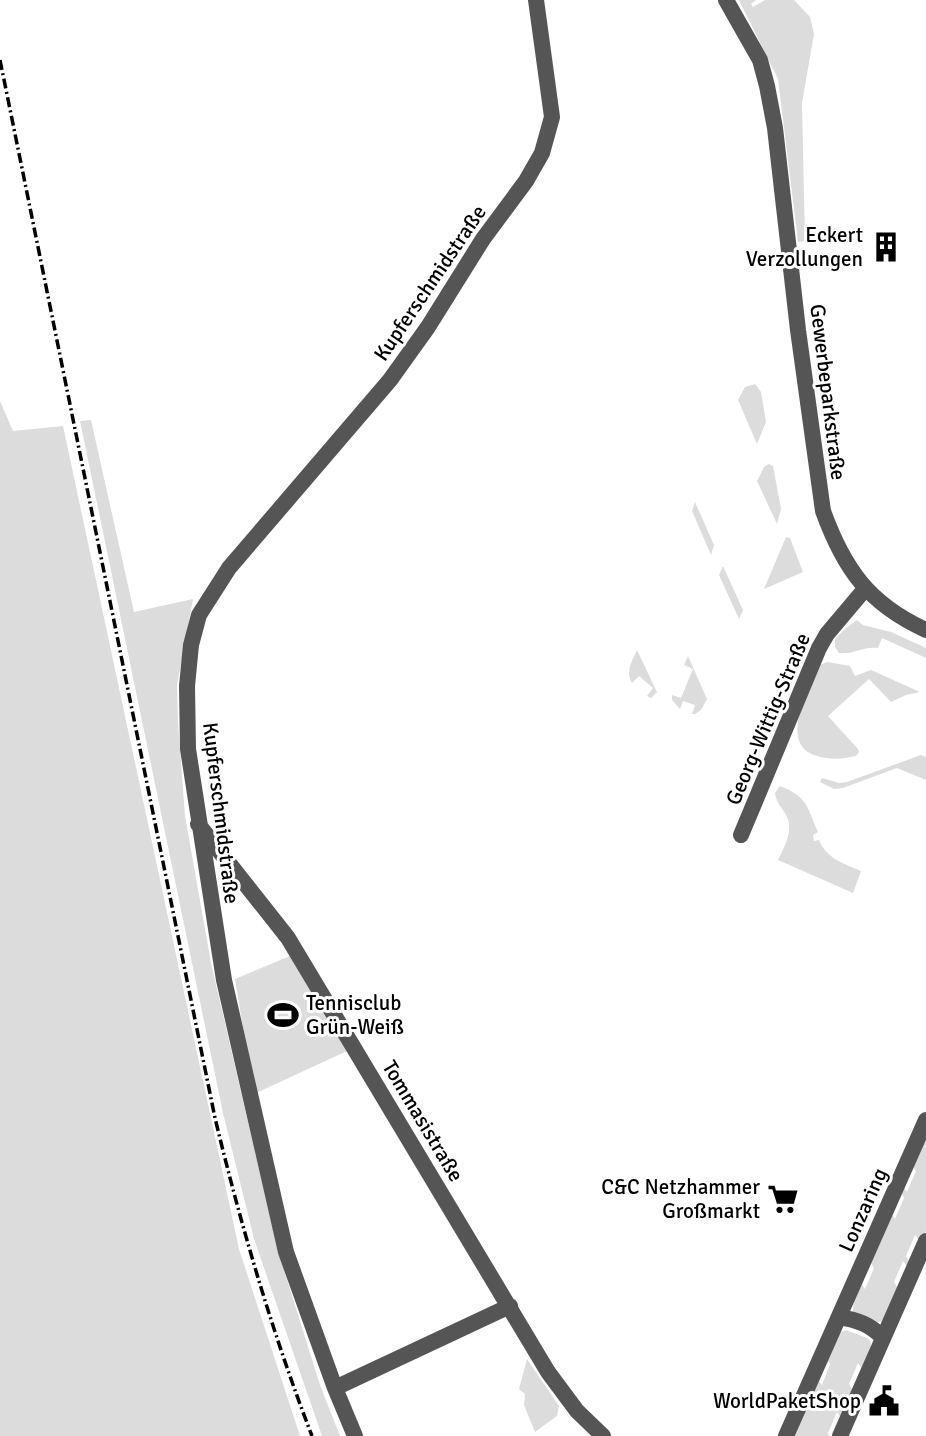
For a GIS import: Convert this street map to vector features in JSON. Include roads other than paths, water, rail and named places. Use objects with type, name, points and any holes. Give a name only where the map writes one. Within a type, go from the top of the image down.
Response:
[{"type":"street","name":"Kupferschmidstraße","points":[[355,1436],[286,1252],[224,980],[188,749],[187,686],[191,645],[199,615],[229,568],[390,380],[428,327],[483,239],[527,181],[542,153],[552,117],[536,0]]},
{"type":"street","name":"Gewerbeparkstraße","points":[[726,0],[760,60],[775,128],[823,511],[833,539],[848,567],[865,589],[889,610],[926,630]]},
{"type":"street","name":"Georg-Wittig-Straße","points":[[741,835],[819,648],[827,634],[865,589]]},
{"type":"street","name":"Tommasistraße","points":[[198,824],[288,938],[562,1392],[603,1436]]},
{"type":"street","name":"Lonzaring","points":[[786,1436],[926,1120]]},
{"type":"street","points":[[840,1436],[926,1241]]},
{"type":"street","points":[[335,1388],[510,1306]]},
{"type":"street","points":[[839,1317],[863,1323],[875,1329],[883,1338]]},
{"type":"railway","points":[[0,60],[215,1118],[258,1278],[312,1436]]},
{"type":"place","name":"Eckert Verzollungen","points":[[886,247]]},
{"type":"place","name":"Tennisclub Grün-Weiß","points":[[283,1015]]},
{"type":"place","name":"C&C Netzhammer Großmarkt","points":[[783,1199]]},
{"type":"place","name":"WorldPaketShop","points":[[884,1401]]}]
